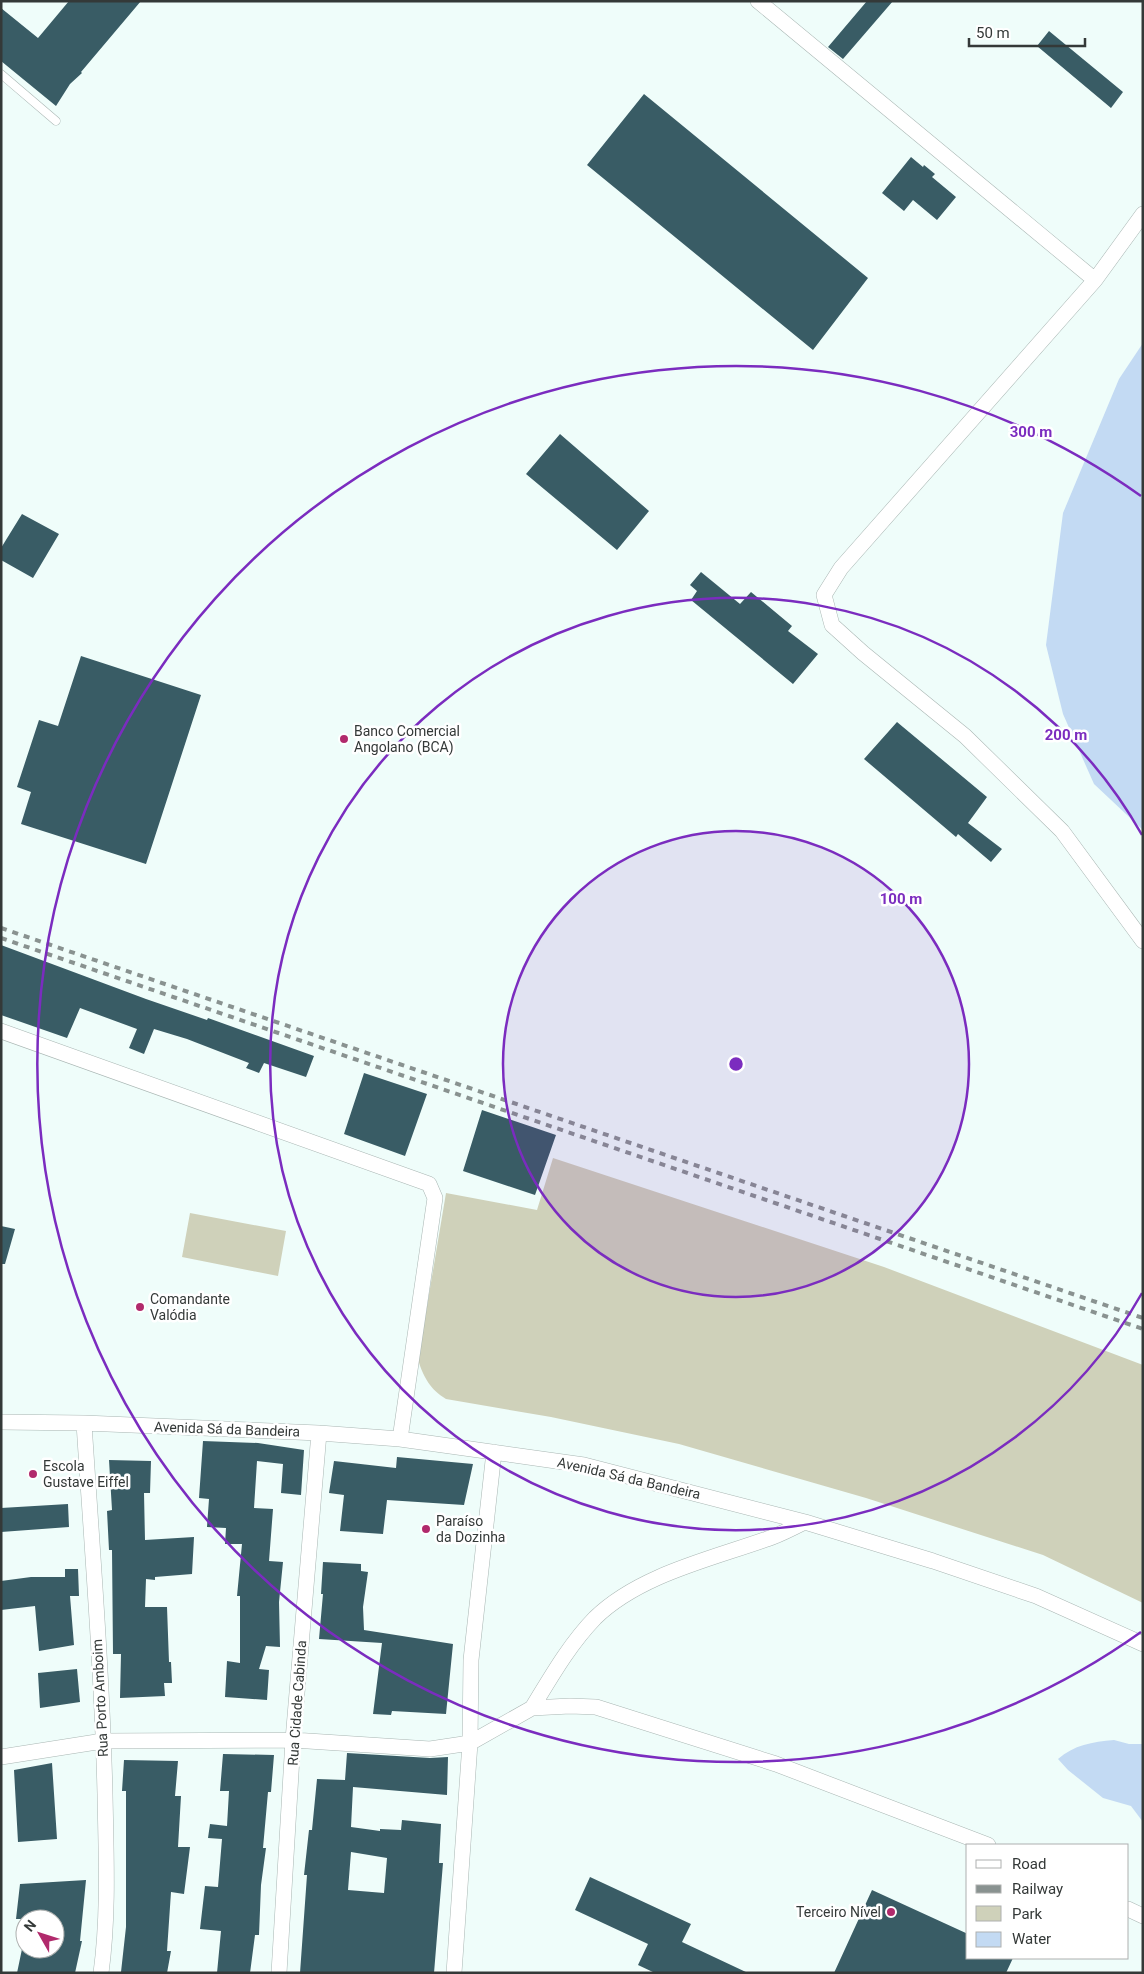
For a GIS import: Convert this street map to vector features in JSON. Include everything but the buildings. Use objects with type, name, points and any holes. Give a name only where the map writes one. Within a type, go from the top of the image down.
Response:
[{"type":"street","points":[[758,1],[1095,280]]},
{"type":"street","points":[[1143,214],[1095,280],[841,568],[824,595],[832,625],[863,653],[965,736],[1062,831],[1143,941]]},
{"type":"street","points":[[1,1031],[429,1184],[435,1198],[400,1440]]},
{"type":"street","name":"Avenida Sá da Bandeira","points":[[1,1422],[84,1423],[318,1433],[400,1440],[584,1465],[805,1522],[933,1561],[1036,1596],[1143,1644]]},
{"type":"street","name":"Rua Porto Amboim","points":[[84,1423],[104,1741],[106,1862],[104,1954],[101,1973]]},
{"type":"street","name":"Rua Cidade Cabinda","points":[[279,1973],[293,1740],[318,1433]]},
{"type":"street","points":[[454,1973],[470,1743],[471,1660],[494,1452]]},
{"type":"street","points":[[532,1708],[562,1657],[596,1618],[630,1592],[674,1572],[768,1539],[805,1522]]},
{"type":"street","points":[[1,1757],[104,1741],[293,1740],[430,1749],[470,1743],[532,1708],[596,1707],[776,1764],[985,1844]]},
{"type":"street","points":[[1129,1909],[1143,1916]]},
{"type":"lane","points":[[1,74],[56,121]]},
{"type":"green space","points":[[553,1158],[884,1267],[1143,1365],[1143,1603],[1043,1555],[866,1498],[679,1444],[551,1417],[446,1399],[440,1395],[428,1382],[418,1360],[446,1193],[537,1210]]},
{"type":"green space","points":[[190,1213],[286,1231],[278,1276],[182,1257]]},
{"type":"water","points":[[1143,343],[1143,830],[1094,784],[1063,714],[1046,645],[1063,513],[1119,379]]},
{"type":"water","points":[[1114,1740],[1129,1744],[1143,1744],[1143,1822],[1131,1806],[1103,1798],[1068,1770],[1058,1759],[1070,1750],[1084,1745]]},
{"type":"railway","points":[[1,928],[1143,1318]]},
{"type":"railway","points":[[1,938],[1143,1329]]},
{"type":"place","name":"Banco Comercial Angolano (BCA)","points":[[344,739]]},
{"type":"place","name":"Comandante Valódia","points":[[140,1307]]},
{"type":"place","name":"Escola Gustave Eiffel","points":[[33,1474]]},
{"type":"place","name":"Paraíso da Dozinha","points":[[426,1529]]},
{"type":"place","name":"Terceiro Nível","points":[[891,1912]]}]
